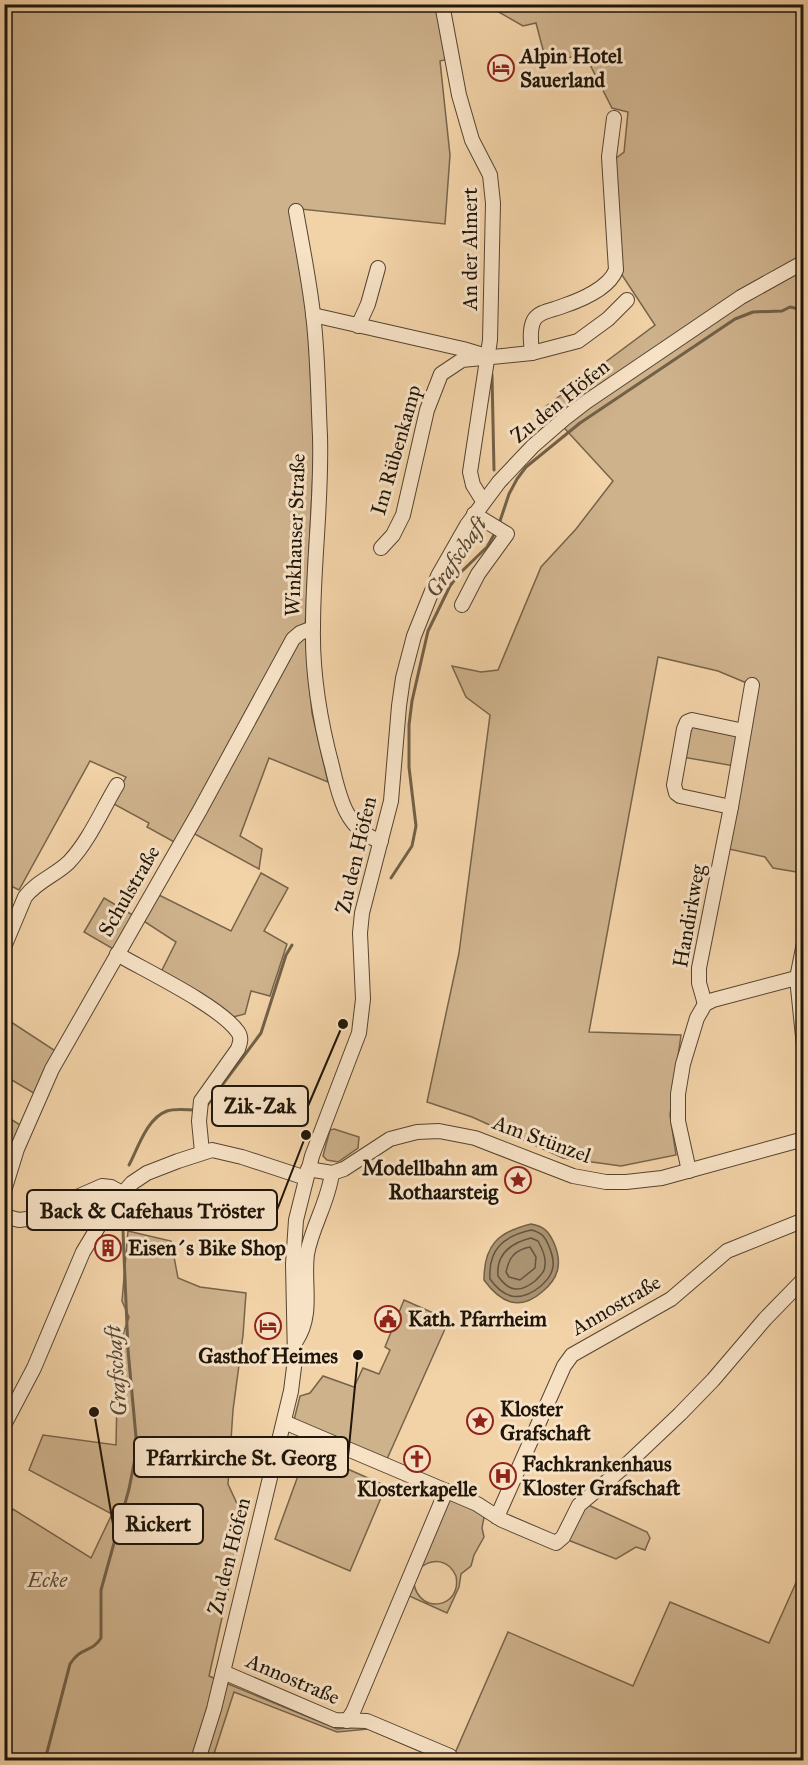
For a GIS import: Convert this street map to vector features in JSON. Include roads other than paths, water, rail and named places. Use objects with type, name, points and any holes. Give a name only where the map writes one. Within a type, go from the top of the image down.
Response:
[{"type":"street","name":"An der Almert","points":[[442,4],[459,95],[472,141],[487,168],[491,184],[494,231],[492,314],[488,357],[470,472],[473,485],[483,501]]},
{"type":"street","points":[[532,353],[532,326],[536,317],[587,295],[606,284],[616,270],[609,157],[614,118]]},
{"type":"street","name":"Winkhauser Straße","points":[[296,211],[313,315],[321,486],[313,628],[314,669],[320,715],[342,803],[358,828],[372,839],[381,841]]},
{"type":"street","name":"Zu den Höfen","points":[[198,1761],[223,1672],[293,1379],[296,1341],[293,1239],[307,1173],[359,1033],[363,999],[361,920],[391,801],[399,706],[409,654],[420,618],[438,576],[474,514],[499,482],[533,446],[586,402],[741,297],[804,262]]},
{"type":"street","points":[[358,326],[368,304],[378,268]]},
{"type":"street","points":[[313,315],[463,348],[488,357],[532,353],[572,344],[585,338],[627,300]]},
{"type":"street","name":"Im Rübenkamp","points":[[381,548],[393,535],[403,515],[427,410],[441,374],[462,360],[488,357]]},
{"type":"street","points":[[462,605],[478,574],[507,534],[474,514]]},
{"type":"street","name":"Schulstraße","points":[[4,1191],[16,1149],[52,1069],[200,810],[293,639],[300,633],[313,628]]},
{"type":"street","name":"Handirkweg","points":[[705,1004],[699,983],[699,968],[731,807],[752,685]]},
{"type":"street","points":[[731,807],[681,796],[676,793],[674,785],[687,722],[692,720],[744,731]]},
{"type":"street","points":[[4,947],[25,897],[74,857],[117,786]]},
{"type":"street","points":[[804,943],[800,977],[804,1046]]},
{"type":"street","points":[[117,954],[208,1007],[239,1033],[238,1049],[203,1096],[200,1108],[202,1152]]},
{"type":"street","points":[[688,1171],[678,1121],[677,1100],[683,1064],[696,1018],[705,1004],[713,1000],[800,977]]},
{"type":"street","name":"Am Stünzel","points":[[332,1173],[390,1139],[417,1132],[453,1133],[475,1138],[560,1172],[599,1181],[639,1182],[804,1139]]},
{"type":"street","points":[[4,1425],[34,1368],[83,1252],[109,1209],[132,1183],[147,1173],[202,1152],[212,1150],[224,1152],[307,1173],[332,1173],[328,1198],[308,1249],[307,1315],[302,1332],[296,1341]]},
{"type":"street","points":[[4,1216],[19,1220],[27,1219],[102,1186],[111,1187],[122,1193]]},
{"type":"street","name":"Annostraße","points":[[498,1518],[564,1366],[572,1355],[671,1299],[727,1251],[804,1220]]},
{"type":"street","points":[[284,1422],[477,1504],[498,1518],[554,1543],[559,1542],[579,1505],[674,1421],[713,1380],[765,1318],[804,1279]]},
{"type":"street","name":"Annostraße","points":[[347,1720],[353,1712],[446,1491]]},
{"type":"street","name":"Annostraße","points":[[223,1672],[335,1720],[367,1721],[450,1756]]},
{"type":"water","points":[[531,1224],[543,1228],[552,1239],[557,1251],[557,1270],[552,1282],[534,1298],[525,1302],[510,1302],[497,1294],[484,1280],[487,1258],[490,1249],[502,1236]]},
{"type":"waterway","name":"Grafschaft","points":[[499,524],[509,494],[526,467],[580,423],[735,319],[753,312],[782,311],[790,307],[804,310]]},
{"type":"waterway","points":[[492,375],[494,470]]},
{"type":"waterway","name":"Grafschaft","points":[[391,878],[412,846],[416,826],[409,767],[409,725],[412,701],[428,631],[450,586],[487,547],[495,533]]},
{"type":"waterway","name":"Grafschaft","points":[[205,1108],[261,1033],[286,955],[292,945]]},
{"type":"waterway","name":"Grafschaft","points":[[129,1165],[144,1134],[160,1115],[174,1110],[196,1110]]},
{"type":"waterway","name":"Grafschaft","points":[[45,1760],[70,1664],[78,1654],[94,1646],[101,1638],[101,1590],[129,1489],[137,1448],[128,1350],[122,1207]]},
{"type":"place","name":"Alpin Hotel Sauerland","points":[[501,68]]},
{"type":"place","name":"Zik-Zak","points":[[343,1024]]},
{"type":"place","name":"Back & Cafehaus Tröster","points":[[306,1135]]},
{"type":"place","name":"Modellbahn am Rothaarsteig","points":[[518,1180]]},
{"type":"place","name":"Eisen´s Bike Shop","points":[[108,1248]]},
{"type":"place","name":"Kath. Pfarrheim","points":[[388,1319]]},
{"type":"place","name":"Gasthof Heimes","points":[[268,1326]]},
{"type":"place","name":"Pfarrkirche St. Georg","points":[[358,1355]]},
{"type":"place","name":"Rickert","points":[[94,1412]]},
{"type":"place","name":"Kloster Grafschaft","points":[[480,1421]]},
{"type":"place","name":"Klosterkapelle","points":[[417,1459]]},
{"type":"place","name":"Fachkrankenhaus Kloster Grafschaft","points":[[503,1476]]},
{"type":"park label","name":"Ecke","points":[[47,1580]]}]
